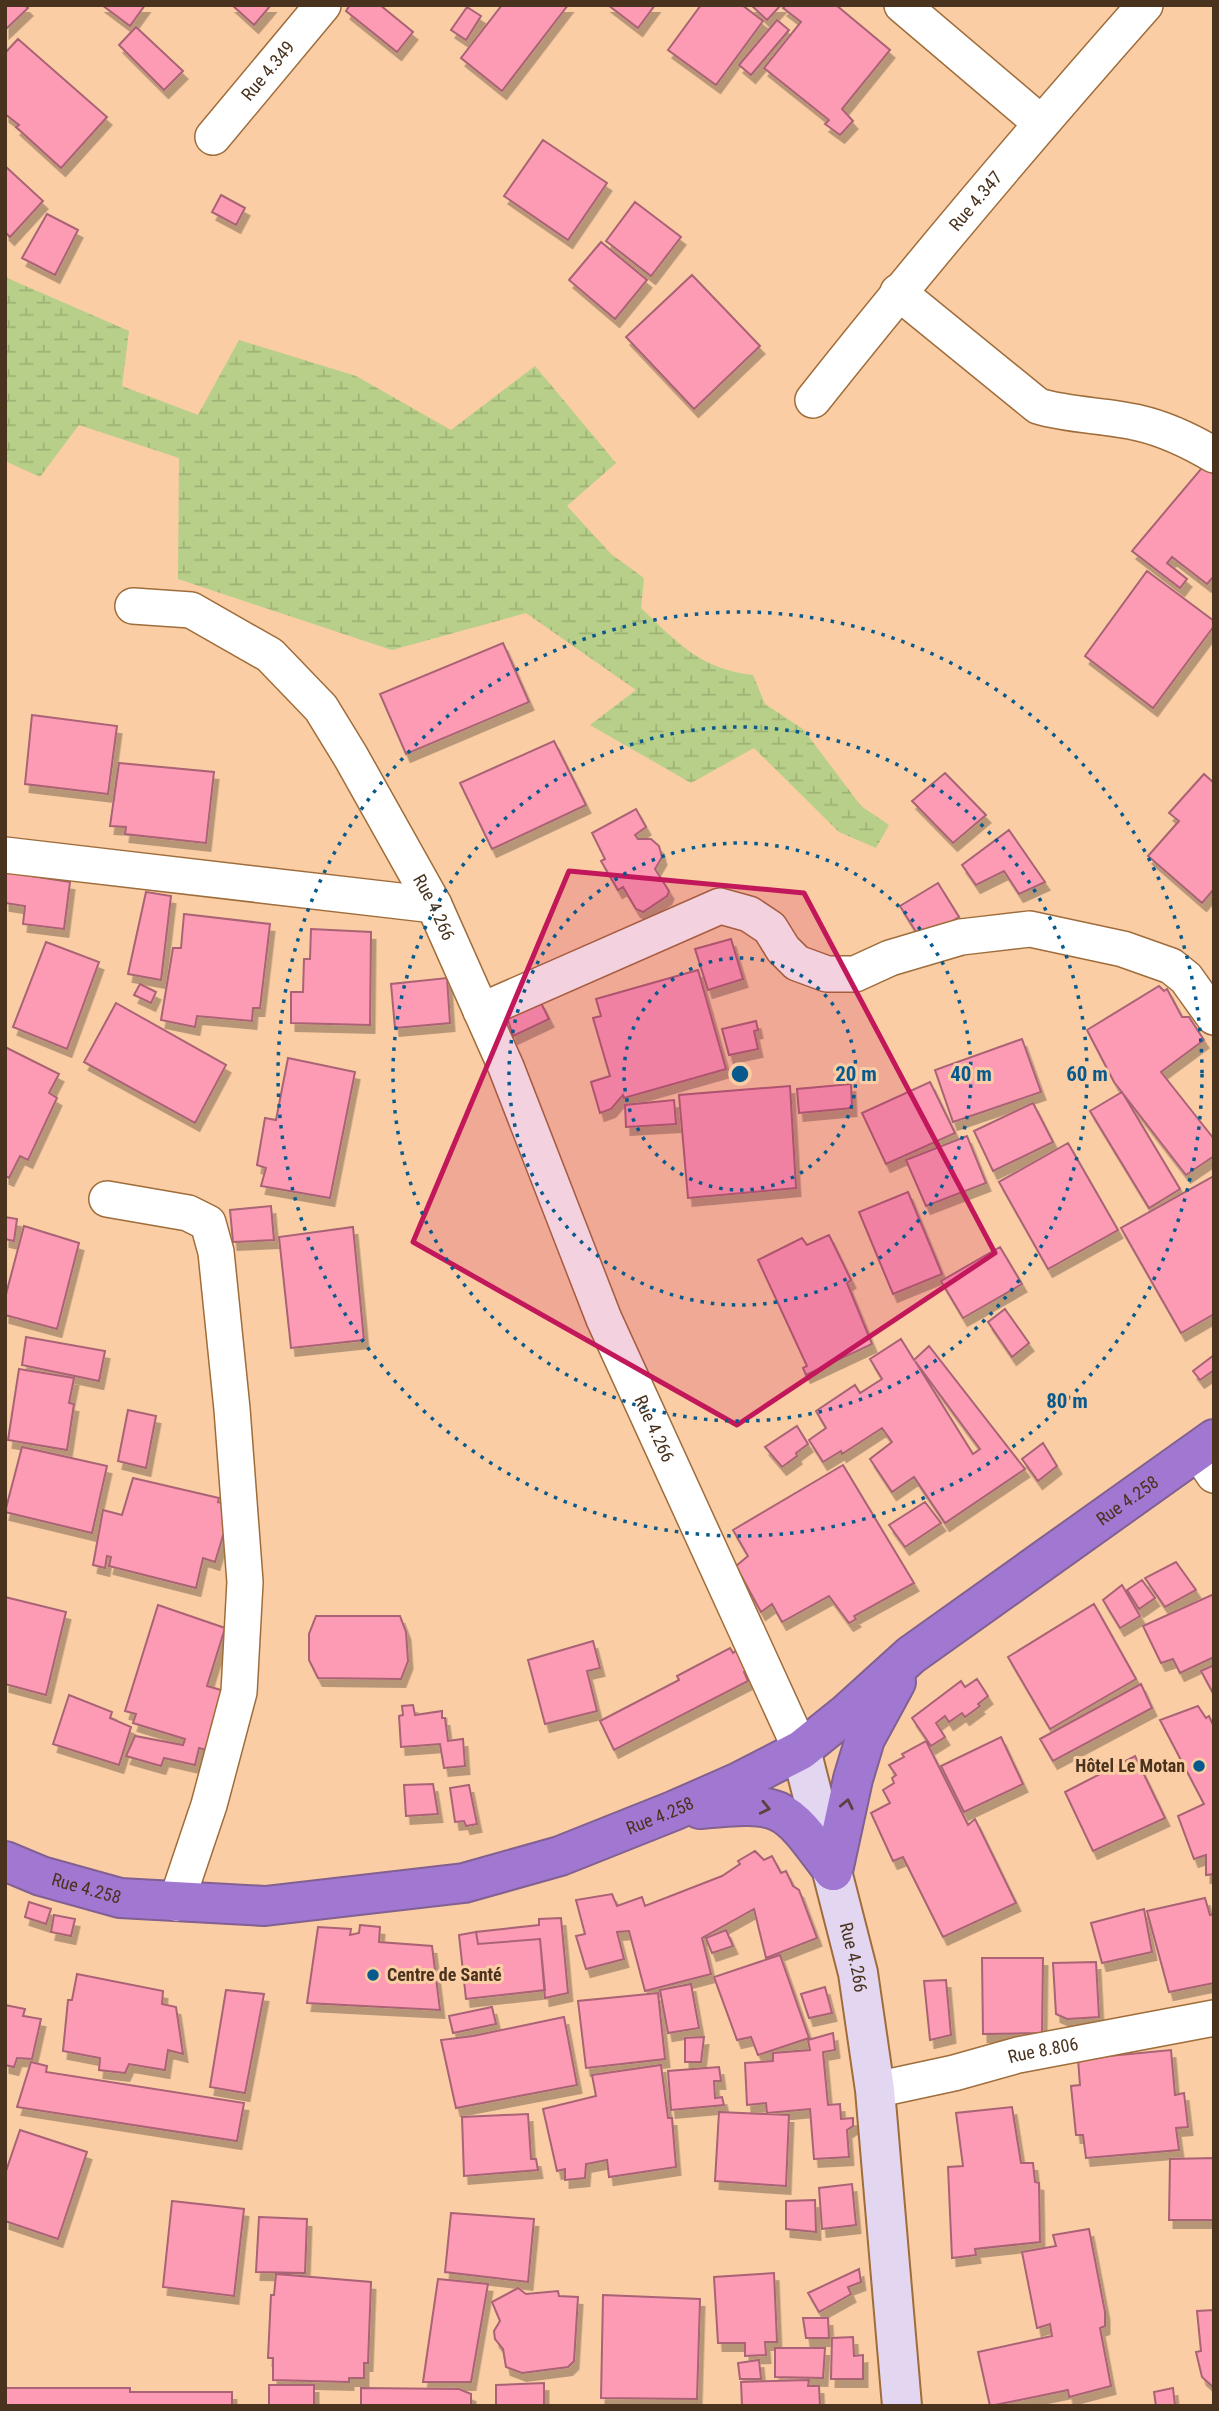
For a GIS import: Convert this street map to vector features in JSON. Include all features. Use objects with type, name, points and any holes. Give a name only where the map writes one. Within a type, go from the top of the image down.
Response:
[{"type":"highway","name":"Rue 4.258","points":[[5,1861],[41,1876],[120,1898],[265,1906],[464,1883],[560,1856],[739,1782],[801,1749],[847,1713],[911,1655],[1209,1455]]},
{"type":"highway","points":[[833,1871],[853,1779],[865,1739],[911,1655]]},
{"type":"highway","points":[[673,1811],[746,1805],[774,1809],[799,1825],[833,1871]]},
{"type":"street","name":"Rue 4.349","points":[[213,138],[323,5]]},
{"type":"street","points":[[902,5],[1041,123]]},
{"type":"street","name":"Rue 4.347","points":[[813,400],[898,292],[1145,5]]},
{"type":"street","points":[[898,292],[1038,406],[1053,411],[1140,423],[1195,444],[1214,456]]},
{"type":"street","name":"Rue 4.266","points":[[133,606],[191,610],[270,655],[321,708],[351,757],[433,905],[506,1067],[604,1320],[801,1749],[858,1973],[875,2090],[902,2406]]},
{"type":"street","points":[[5,855],[433,905]]},
{"type":"street","points":[[481,1011],[720,906],[749,914],[770,928],[783,949],[797,963],[827,974],[855,974],[890,958],[961,937],[1030,929],[1123,948],[1171,966],[1186,978],[1214,1017]]},
{"type":"street","points":[[107,1199],[188,1213],[208,1223],[216,1252],[231,1395],[245,1582],[239,1692],[209,1805],[176,1903]]},
{"type":"street","name":"Rue 8.806","points":[[875,2090],[1102,2037],[1214,2018]]},
{"type":"highlighted area","points":[[569,871],[804,893],[995,1253],[737,1425],[413,1242]]},
{"type":"green space","points":[[5,277],[129,331],[122,386],[198,415],[239,340],[356,376],[451,430],[535,366],[616,463],[567,506],[611,554],[644,578],[641,608],[654,621],[704,660],[734,672],[753,675],[765,704],[803,729],[861,806],[889,825],[876,848],[839,832],[754,748],[691,783],[590,725],[636,690],[526,613],[392,650],[178,579],[179,458],[79,425],[40,477],[5,461]]},
{"type":"building","points":[[5,5],[25,5],[28,8],[5,30]]},
{"type":"building","points":[[102,5],[145,5],[130,26]]},
{"type":"building","points":[[232,5],[271,5],[254,25]]},
{"type":"building","points":[[350,5],[380,5],[413,32],[397,52],[346,11]]},
{"type":"building","points":[[502,5],[568,5],[502,91],[461,58]]},
{"type":"building","points":[[608,5],[655,5],[638,28]]},
{"type":"building","points":[[701,5],[742,5],[763,21],[716,85],[668,50]]},
{"type":"building","points":[[751,5],[781,5],[767,20]]},
{"type":"building","points":[[786,5],[836,5],[890,50],[842,109],[853,121],[840,135],[825,124],[829,120],[764,68],[801,22],[783,8]]},
{"type":"building","points":[[467,7],[481,16],[466,40],[451,30]]},
{"type":"building","points":[[777,20],[789,30],[751,75],[739,65]]},
{"type":"building","points":[[136,27],[183,71],[164,90],[119,45]]},
{"type":"building","points":[[18,39],[107,117],[61,168],[5,114],[5,53]]},
{"type":"building","points":[[543,140],[607,183],[568,240],[504,196]]},
{"type":"building","points":[[5,166],[43,201],[10,237],[5,232]]},
{"type":"building","points":[[221,195],[245,208],[236,225],[212,212]]},
{"type":"building","points":[[635,202],[681,237],[651,276],[606,241]]},
{"type":"building","points":[[47,214],[78,230],[55,275],[22,258]]},
{"type":"building","points":[[601,242],[647,280],[615,319],[569,280]]},
{"type":"building","points":[[692,275],[760,346],[694,409],[626,337]]},
{"type":"building","points":[[1206,463],[1214,469],[1214,576],[1207,584],[1172,557],[1167,563],[1187,579],[1180,588],[1132,551]]},
{"type":"building","points":[[1147,571],[1214,621],[1214,626],[1153,708],[1085,656]]},
{"type":"building","points":[[503,643],[529,702],[406,754],[380,694]]},
{"type":"building","points":[[32,715],[117,726],[108,794],[25,784]]},
{"type":"building","points":[[554,741],[586,805],[492,849],[460,783]]},
{"type":"building","points":[[119,763],[214,772],[206,843],[125,834],[126,827],[110,826]]},
{"type":"building","points":[[945,773],[986,815],[953,843],[912,801]]},
{"type":"building","points":[[1204,774],[1214,783],[1214,889],[1202,903],[1148,856],[1179,821],[1169,813]]},
{"type":"building","points":[[636,809],[646,827],[635,835],[638,839],[651,839],[659,846],[662,857],[655,869],[669,891],[667,896],[643,912],[636,909],[623,887],[618,890],[601,861],[605,859],[592,833]]},
{"type":"building","points":[[1009,830],[1045,882],[1019,894],[1004,871],[976,885],[962,865]]},
{"type":"building","points":[[5,872],[70,882],[64,929],[23,924],[25,906],[5,903]]},
{"type":"building","points":[[938,883],[959,917],[921,940],[900,906]]},
{"type":"building","points":[[146,892],[171,896],[161,980],[128,974]]},
{"type":"building","points":[[184,914],[270,924],[260,1008],[253,1008],[252,1021],[197,1016],[195,1027],[161,1020],[173,948],[181,948]]},
{"type":"building","points":[[311,929],[371,932],[370,1025],[291,1023],[291,992],[303,992],[304,959],[310,959]]},
{"type":"building","points":[[731,939],[743,979],[708,990],[695,949]]},
{"type":"building","points":[[46,942],[99,962],[67,1049],[13,1027]]},
{"type":"building","points":[[698,970],[726,1069],[624,1098],[623,1095],[611,1109],[600,1113],[591,1082],[610,1076],[593,1018],[601,1016],[596,999]]},
{"type":"building","points":[[447,978],[450,1023],[395,1028],[391,984]]},
{"type":"building","points":[[140,984],[156,992],[151,1003],[134,995]]},
{"type":"building","points":[[1159,986],[1164,991],[1167,989],[1182,1017],[1189,1017],[1204,1040],[1161,1072],[1214,1139],[1214,1156],[1186,1175],[1114,1082],[1087,1030]]},
{"type":"building","points":[[540,1001],[549,1019],[513,1036],[507,1017]]},
{"type":"building","points":[[116,1003],[226,1065],[195,1123],[84,1062]]},
{"type":"building","points":[[756,1021],[758,1030],[754,1031],[758,1049],[729,1055],[722,1029]]},
{"type":"building","points":[[1022,1039],[1041,1092],[953,1122],[935,1070]]},
{"type":"building","points":[[5,1047],[59,1074],[49,1093],[57,1098],[28,1160],[20,1156],[9,1178],[5,1176]]},
{"type":"building","points":[[288,1058],[355,1072],[330,1198],[261,1186],[266,1168],[257,1165],[265,1118],[276,1120]]},
{"type":"building","points":[[930,1082],[955,1133],[886,1164],[862,1113]]},
{"type":"building","points":[[851,1084],[852,1108],[799,1113],[797,1089]]},
{"type":"building","points":[[790,1086],[796,1188],[688,1198],[679,1095]]},
{"type":"building","points":[[1122,1092],[1180,1189],[1149,1208],[1090,1111]]},
{"type":"building","points":[[674,1100],[676,1124],[626,1127],[625,1105]]},
{"type":"building","points":[[1033,1103],[1053,1142],[993,1171],[974,1131]]},
{"type":"building","points":[[967,1136],[986,1183],[926,1206],[906,1160]]},
{"type":"building","points":[[1068,1143],[1118,1230],[1048,1269],[999,1182]]},
{"type":"building","points":[[1214,1176],[1214,1314],[1181,1333],[1121,1228]]},
{"type":"building","points":[[908,1192],[942,1274],[893,1294],[859,1212]]},
{"type":"building","points":[[271,1206],[274,1240],[233,1242],[230,1210]]},
{"type":"building","points":[[5,1217],[17,1219],[14,1241],[5,1239]]},
{"type":"building","points":[[24,1226],[79,1243],[57,1329],[5,1315],[5,1298]]},
{"type":"building","points":[[353,1227],[364,1340],[291,1348],[279,1237]]},
{"type":"building","points":[[829,1235],[851,1280],[847,1283],[872,1344],[806,1375],[803,1368],[807,1366],[758,1260],[802,1238],[807,1245]]},
{"type":"building","points":[[1000,1247],[1022,1284],[963,1318],[941,1281]]},
{"type":"building","points":[[1005,1309],[1029,1343],[1012,1357],[988,1322]]},
{"type":"building","points":[[26,1337],[105,1351],[99,1381],[22,1365]]},
{"type":"building","points":[[901,1339],[914,1360],[929,1346],[1025,1469],[945,1523],[914,1477],[892,1492],[870,1459],[892,1442],[882,1428],[842,1454],[841,1451],[823,1462],[809,1440],[826,1428],[816,1411],[855,1385],[860,1393],[882,1379],[870,1359]],"holes":[[[915,1361],[980,1449],[973,1454]]]},
{"type":"building","points":[[1214,1355],[1214,1370],[1200,1380],[1193,1371]]},
{"type":"building","points":[[19,1369],[74,1378],[69,1403],[74,1404],[67,1450],[8,1440]]},
{"type":"building","points":[[128,1410],[156,1416],[146,1468],[118,1461]]},
{"type":"building","points":[[797,1426],[808,1444],[782,1467],[765,1447]]},
{"type":"building","points":[[1043,1443],[1057,1466],[1038,1481],[1022,1459]]},
{"type":"building","points":[[22,1447],[107,1466],[92,1533],[5,1512]]},
{"type":"building","points":[[843,1465],[914,1583],[854,1616],[856,1619],[849,1623],[829,1596],[782,1622],[772,1604],[761,1612],[736,1566],[748,1556],[733,1530]]},
{"type":"building","points":[[133,1478],[219,1498],[218,1502],[232,1506],[215,1562],[203,1558],[196,1588],[109,1566],[111,1557],[107,1556],[105,1568],[93,1565],[103,1510],[122,1515]]},
{"type":"building","points":[[925,1502],[941,1523],[905,1547],[889,1525]]},
{"type":"building","points":[[1176,1562],[1196,1590],[1165,1607],[1145,1578]]},
{"type":"building","points":[[1142,1580],[1155,1598],[1139,1609],[1127,1590]]},
{"type":"building","points":[[1122,1585],[1140,1616],[1120,1628],[1103,1600]]},
{"type":"building","points":[[1214,1594],[1214,1657],[1180,1673],[1173,1659],[1161,1663],[1143,1626]]},
{"type":"building","points":[[5,1597],[66,1612],[46,1695],[5,1684]]},
{"type":"building","points":[[1094,1604],[1136,1679],[1050,1729],[1008,1657]]},
{"type":"building","points":[[158,1605],[225,1628],[207,1686],[228,1692],[210,1751],[199,1748],[195,1765],[164,1758],[161,1766],[126,1756],[135,1736],[183,1745],[185,1739],[133,1723],[136,1714],[125,1711]]},
{"type":"building","points":[[316,1616],[400,1616],[406,1632],[408,1661],[401,1679],[318,1678],[309,1660],[309,1634]]},
{"type":"building","points":[[593,1641],[600,1668],[587,1671],[597,1711],[545,1724],[528,1660]]},
{"type":"building","points":[[742,1646],[754,1666],[744,1672],[748,1681],[614,1750],[600,1721],[679,1680],[677,1676],[730,1648],[733,1653]]},
{"type":"building","points":[[1214,1665],[1214,1695],[1201,1671]]},
{"type":"building","points":[[977,1679],[988,1696],[965,1717],[962,1713],[949,1722],[945,1716],[936,1723],[945,1737],[931,1746],[912,1718],[961,1681],[965,1687]]},
{"type":"building","points":[[1141,1684],[1152,1708],[1053,1761],[1040,1739]]},
{"type":"building","points":[[69,1695],[112,1712],[110,1718],[131,1727],[119,1765],[53,1744]]},
{"type":"building","points":[[413,1705],[415,1715],[442,1711],[448,1741],[463,1739],[465,1766],[444,1768],[440,1744],[401,1747],[399,1716],[403,1715],[402,1706]]},
{"type":"building","name":"Hôtel Le Motan","points":[[1198,1706],[1206,1718],[1209,1716],[1214,1727],[1214,1874],[1206,1875],[1206,1855],[1194,1859],[1178,1816],[1204,1804],[1160,1720]]},
{"type":"building","points":[[1001,1737],[1023,1784],[964,1812],[941,1766]]},
{"type":"building","points":[[926,1741],[968,1825],[975,1819],[1016,1903],[943,1937],[903,1857],[893,1861],[871,1813],[890,1803],[883,1790],[894,1783],[892,1778],[896,1775],[889,1765],[904,1757],[902,1754]]},
{"type":"building","points":[[1135,1756],[1165,1818],[1093,1851],[1065,1792]]},
{"type":"building","points":[[433,1784],[438,1814],[406,1816],[404,1785]]},
{"type":"building","points":[[469,1785],[477,1824],[466,1826],[464,1821],[455,1822],[450,1788]]},
{"type":"building","points":[[755,1851],[764,1860],[772,1856],[781,1873],[786,1871],[793,1886],[799,1890],[817,1938],[766,1958],[754,1909],[702,1938],[711,1974],[645,1991],[629,1931],[617,1932],[624,1959],[586,1969],[576,1936],[585,1934],[576,1900],[612,1894],[617,1906],[642,1897],[645,1906],[722,1876],[740,1864],[738,1861]]},
{"type":"building","points":[[1205,1898],[1210,1915],[1214,1914],[1214,1983],[1169,1992],[1147,1911]]},
{"type":"building","points":[[29,1902],[51,1909],[46,1924],[25,1917]]},
{"type":"building","points":[[1144,1909],[1152,1952],[1102,1963],[1091,1923]]},
{"type":"building","points":[[54,1915],[75,1919],[71,1936],[51,1932]]},
{"type":"building","points":[[561,1918],[568,1993],[545,1998],[540,1939],[478,1944],[476,1932],[539,1925],[539,1919]]},
{"type":"building","name":"Centre de Santé","points":[[360,1925],[380,1927],[379,1942],[432,1946],[440,2010],[307,2003],[318,1927],[351,1929],[350,1935],[359,1933]]},
{"type":"building","points":[[726,1930],[733,1946],[712,1953],[706,1938]]},
{"type":"building","points":[[476,1932],[478,1944],[540,1939],[545,1990],[466,1999],[459,1935]]},
{"type":"building","points":[[780,1955],[809,2038],[758,2055],[751,2037],[737,2040],[714,1977]]},
{"type":"building","points":[[982,1958],[1043,1958],[1042,2033],[983,2034]]},
{"type":"building","points":[[1096,1962],[1099,2017],[1067,2019],[1056,2014],[1053,1963]]},
{"type":"building","points":[[77,1974],[163,1991],[162,2004],[176,2007],[183,2054],[168,2050],[165,2070],[129,2064],[125,2073],[99,2070],[100,2058],[63,2051],[68,2000],[72,2000]]},
{"type":"building","points":[[946,1980],[951,2035],[930,2040],[924,1981]]},
{"type":"building","points":[[691,1984],[699,2028],[668,2033],[660,1990]]},
{"type":"building","points":[[825,1987],[832,2013],[809,2018],[801,1994]]},
{"type":"building","points":[[226,1990],[264,1994],[245,2093],[210,2087]]},
{"type":"building","points":[[658,1993],[665,2059],[586,2068],[578,2001]]},
{"type":"building","points":[[5,2005],[25,2009],[23,2016],[41,2019],[32,2059],[17,2058],[14,2067],[5,2065]]},
{"type":"building","points":[[492,2007],[496,2024],[453,2033],[449,2016]]},
{"type":"building","points":[[564,2017],[577,2085],[456,2108],[441,2040]]},
{"type":"building","points":[[833,2033],[835,2050],[823,2052],[828,2105],[840,2104],[841,2119],[853,2118],[853,2126],[847,2130],[849,2157],[814,2159],[810,2109],[767,2113],[766,2103],[747,2105],[745,2063],[773,2061],[773,2053],[810,2050],[808,2040]]},
{"type":"building","points":[[704,2037],[701,2062],[685,2062],[685,2038]]},
{"type":"building","points":[[1171,2050],[1175,2095],[1184,2093],[1188,2127],[1176,2128],[1179,2150],[1086,2158],[1083,2135],[1076,2135],[1071,2086],[1080,2085],[1078,2059]]},
{"type":"building","points":[[31,2062],[47,2066],[46,2072],[244,2103],[237,2141],[17,2107]]},
{"type":"building","points":[[661,2065],[668,2118],[672,2118],[676,2167],[609,2177],[607,2160],[586,2164],[585,2178],[565,2180],[565,2169],[557,2171],[543,2109],[596,2096],[592,2075]]},
{"type":"building","points":[[719,2067],[721,2081],[714,2081],[715,2098],[722,2097],[724,2105],[671,2110],[668,2071]]},
{"type":"building","points":[[1012,2107],[1021,2163],[1033,2163],[1035,2182],[1039,2183],[1040,2242],[975,2249],[976,2255],[952,2258],[948,2167],[963,2166],[956,2113]]},
{"type":"building","points":[[719,2112],[789,2115],[786,2186],[715,2181]]},
{"type":"building","points":[[528,2114],[531,2159],[536,2159],[538,2170],[464,2176],[462,2117]]},
{"type":"building","points":[[20,2130],[87,2152],[58,2239],[5,2221],[5,2174]]},
{"type":"building","points":[[1214,2158],[1214,2220],[1169,2220],[1170,2159]]},
{"type":"building","points":[[852,2184],[856,2225],[822,2229],[819,2188]]},
{"type":"building","points":[[815,2200],[816,2232],[786,2229],[786,2201]]},
{"type":"building","points":[[172,2201],[244,2209],[234,2296],[163,2287]]},
{"type":"building","points":[[451,2213],[534,2219],[528,2282],[445,2272]]},
{"type":"building","points":[[259,2217],[307,2219],[305,2273],[256,2272]]},
{"type":"building","points":[[1089,2229],[1105,2312],[1105,2326],[1100,2328],[1111,2386],[1069,2397],[1068,2390],[990,2406],[978,2352],[1052,2336],[1050,2324],[1037,2328],[1022,2252],[1056,2246],[1053,2235]]},
{"type":"building","points":[[859,2269],[861,2282],[848,2287],[851,2294],[819,2312],[808,2293]]},
{"type":"building","points":[[774,2273],[777,2342],[765,2342],[766,2355],[745,2356],[745,2343],[718,2343],[714,2277]]},
{"type":"building","points":[[276,2274],[371,2282],[368,2363],[364,2363],[364,2378],[349,2378],[349,2382],[273,2380],[273,2358],[268,2358],[271,2295],[274,2295]]},
{"type":"building","points":[[438,2279],[488,2284],[471,2382],[423,2382]]},
{"type":"building","points":[[518,2288],[526,2294],[558,2291],[559,2296],[578,2297],[574,2361],[568,2367],[522,2373],[506,2367],[503,2349],[495,2339],[494,2331],[500,2321],[492,2302]]},
{"type":"building","points":[[603,2295],[700,2299],[697,2399],[601,2398]]},
{"type":"building","points":[[1214,2310],[1214,2388],[1202,2377],[1196,2352],[1201,2351],[1197,2311]]},
{"type":"building","points":[[803,2318],[828,2318],[829,2338],[806,2338]]},
{"type":"building","points":[[853,2337],[854,2356],[863,2355],[863,2379],[831,2379],[832,2338]]},
{"type":"building","points":[[775,2348],[825,2348],[823,2378],[775,2377]]},
{"type":"building","points":[[759,2360],[761,2379],[740,2379],[738,2363]]},
{"type":"building","points":[[809,2380],[808,2386],[819,2386],[820,2406],[742,2406],[741,2382]]},
{"type":"building","points":[[544,2383],[544,2406],[496,2406],[496,2385]]},
{"type":"building","points":[[269,2385],[314,2385],[314,2406],[269,2406]]},
{"type":"building","points":[[5,2388],[130,2388],[130,2392],[232,2392],[232,2406],[5,2406]]},
{"type":"building","points":[[361,2388],[459,2389],[471,2394],[471,2406],[361,2406]]},
{"type":"building","points":[[1173,2388],[1175,2406],[1156,2406],[1154,2392]]},
{"type":"place","name":"Hôtel Le Motan","points":[[1199,1766]]},
{"type":"place","name":"Centre de Santé","points":[[373,1975]]}]
